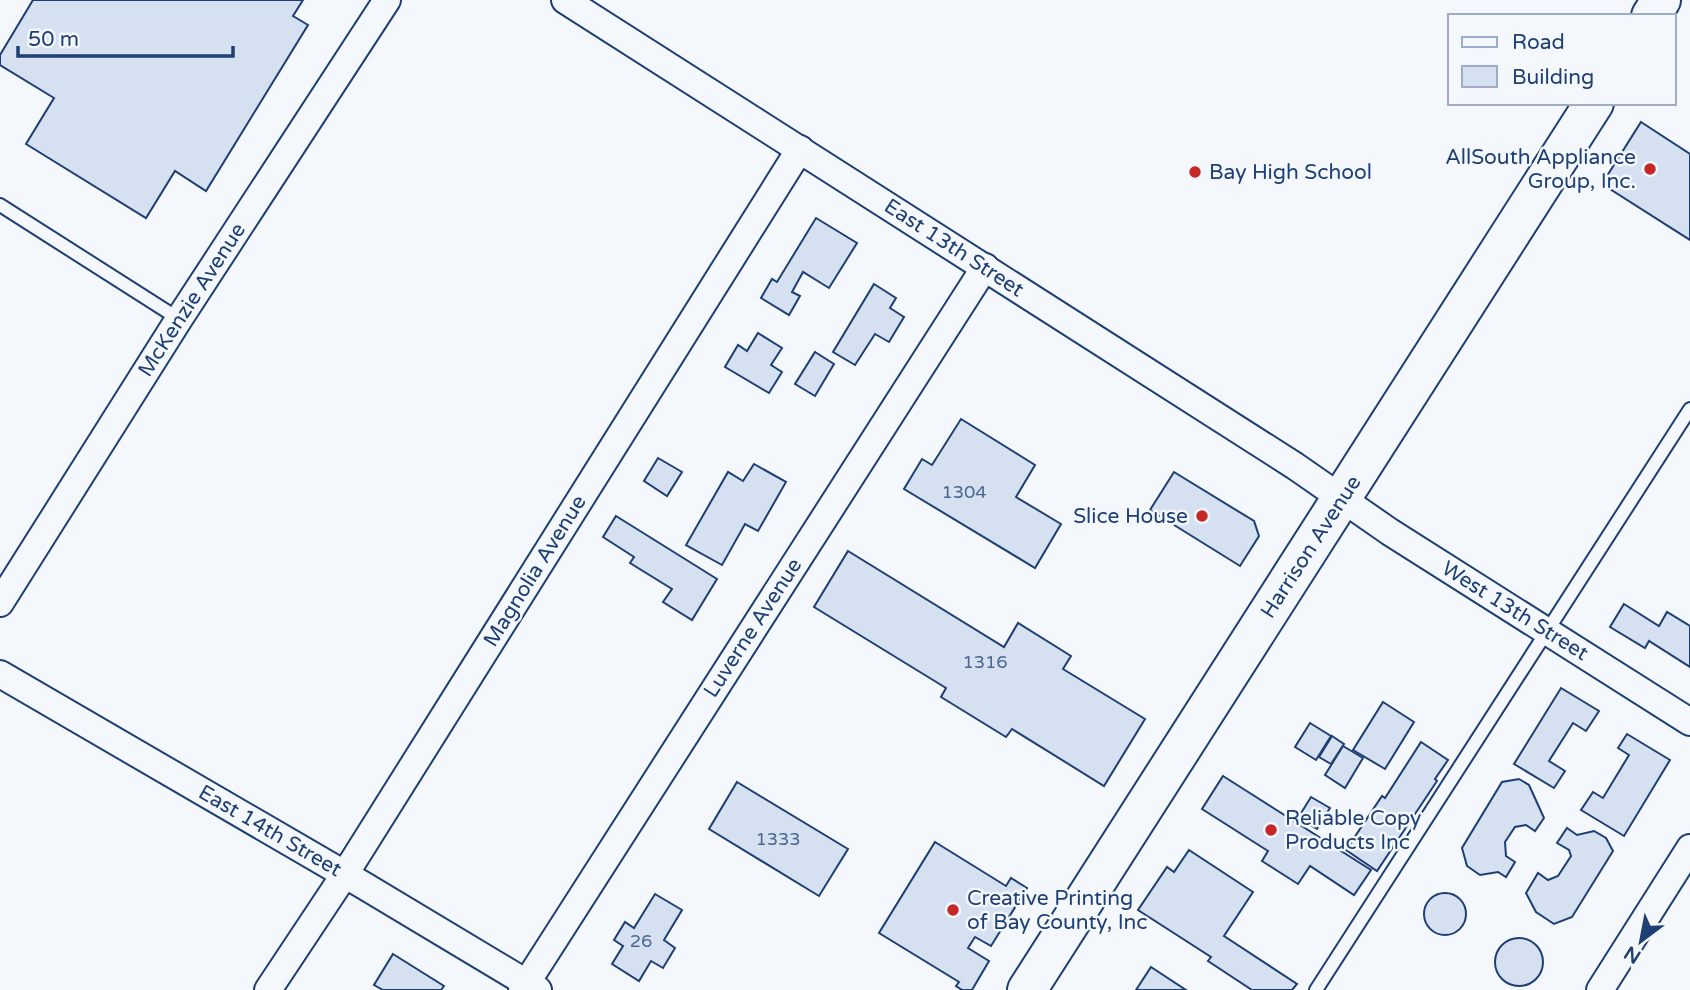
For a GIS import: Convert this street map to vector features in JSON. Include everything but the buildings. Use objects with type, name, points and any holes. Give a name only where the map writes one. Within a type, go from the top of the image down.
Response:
[{"type":"main road","name":"Harrison Avenue","points":[[1027,990],[1593,105]]},
{"type":"street","name":"McKenzie Avenue","points":[[3,589],[387,0]]},
{"type":"street","name":"East 13th Street","points":[[565,0],[1283,458],[1341,499]]},
{"type":"street","name":"Magnolia Avenue","points":[[268,990],[345,874],[800,149]]},
{"type":"street","name":"Luverne Avenue","points":[[529,987],[985,267]]},
{"type":"street","name":"West 13th Street","points":[[1341,499],[1690,722]]},
{"type":"street","name":"East 14th Street","points":[[0,674],[345,874],[529,987]]},
{"type":"street","points":[[1600,990],[1690,848]]},
{"type":"lane","points":[[0,205],[179,319]]},
{"type":"lane","points":[[1316,990],[1549,632],[1690,409]]},
{"type":"place","name":"AllSouth Appliance Group, Inc.","points":[[1650,169]]},
{"type":"place","name":"Bay High School","points":[[1195,172]]},
{"type":"place","name":"Slice House","points":[[1202,516]]},
{"type":"place","name":"Reliable Copy Products Inc","points":[[1271,830]]},
{"type":"place","name":"Creative Printing of Bay County, Inc","points":[[953,910]]}]
